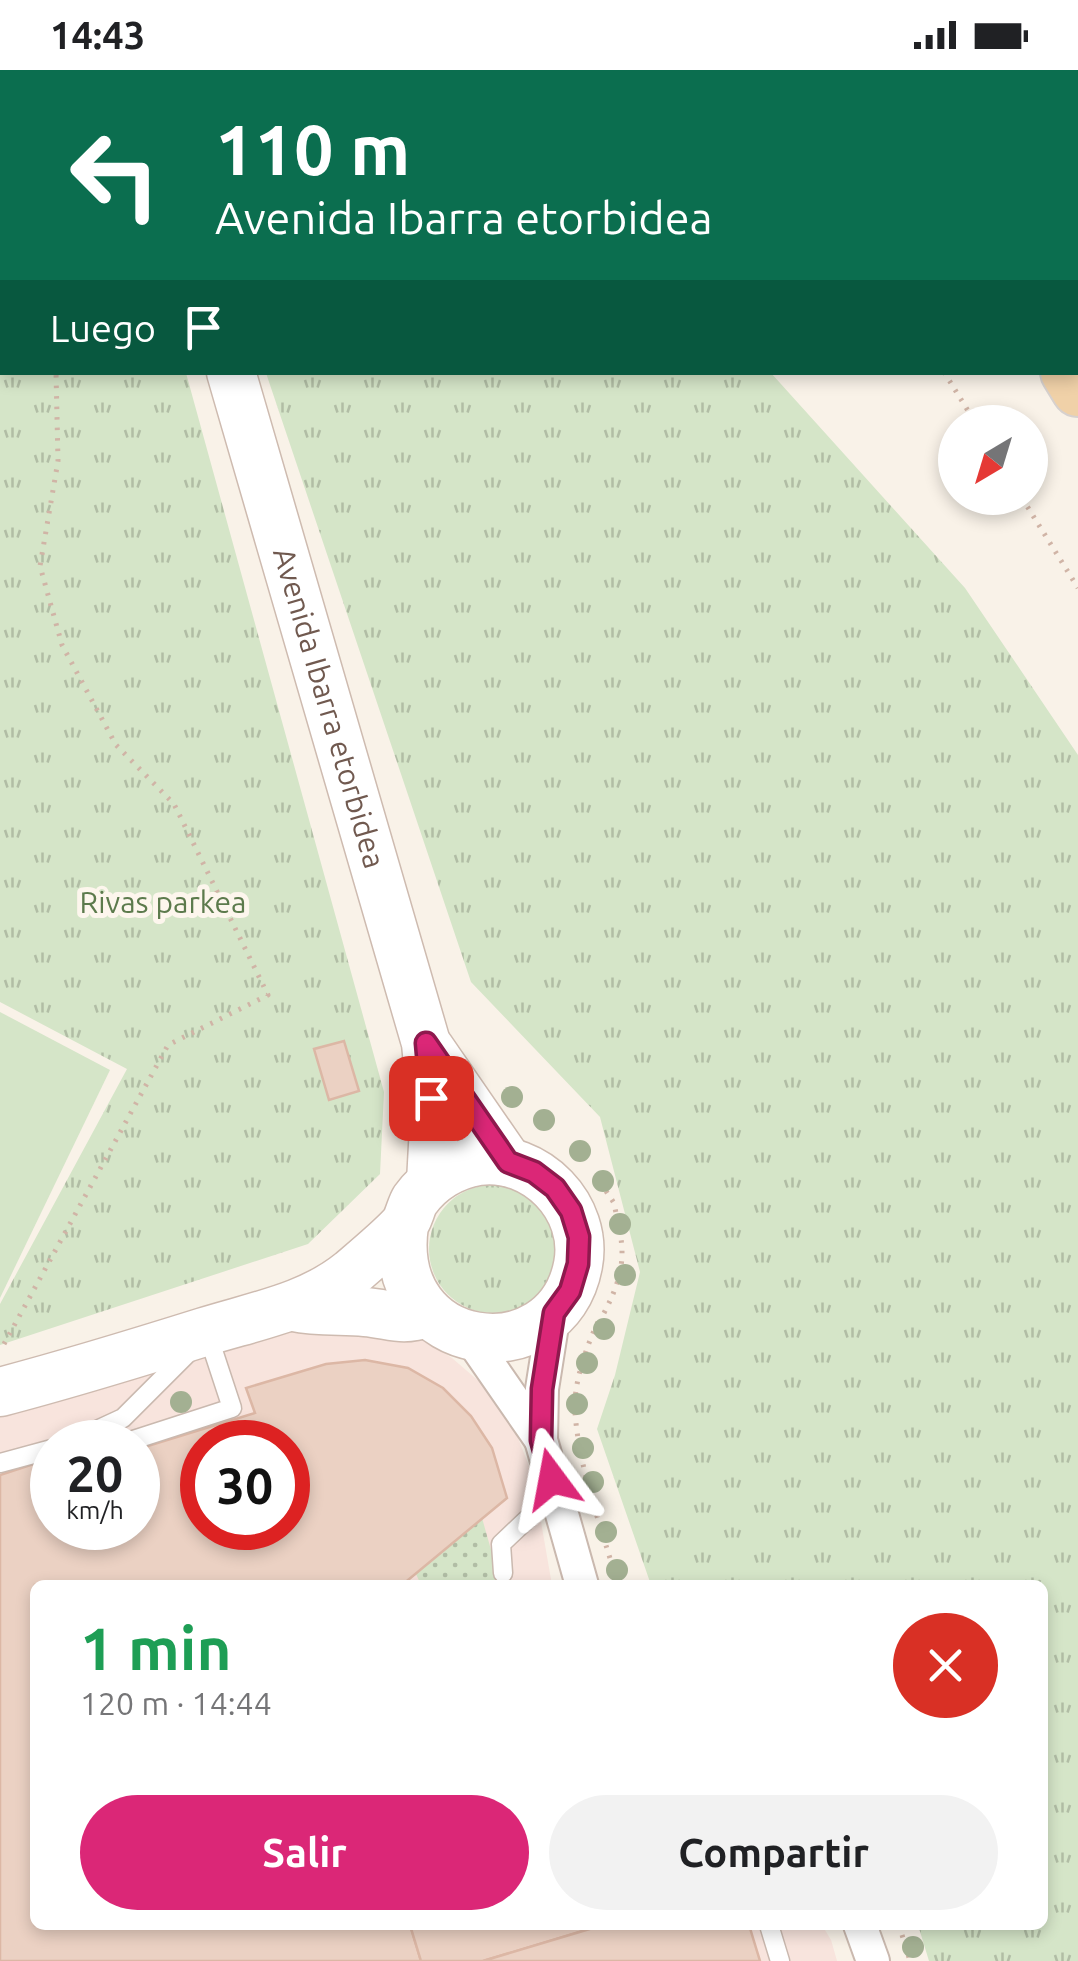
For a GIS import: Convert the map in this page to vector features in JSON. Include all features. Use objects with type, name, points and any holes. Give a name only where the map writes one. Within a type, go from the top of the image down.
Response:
[{"type":"street","name":"Avenida Ibarra etorbidea","points":[[231,375],[426,1043],[434,1127],[431,1182],[414,1202],[404,1225],[349,1275],[294,1306]]},
{"type":"street","name":"Avenida Ibarra etorbidea","points":[[426,1043],[508,1162],[534,1172],[555,1188],[571,1211],[579,1237],[578,1264],[570,1291],[554,1313],[542,1389],[541,1440]]},
{"type":"street","points":[[431,1182],[454,1168],[480,1161],[508,1162]]},
{"type":"street","points":[[404,1225],[400,1249],[403,1272],[412,1294],[426,1312],[446,1327],[470,1336],[500,1338],[529,1330],[554,1313]]},
{"type":"street","points":[[0,1392],[294,1306],[406,1320],[426,1312]]},
{"type":"street","points":[[470,1336],[541,1440],[581,1580]]},
{"type":"street","points":[[862,1930],[872,1961]]},
{"type":"lane","points":[[119,1420],[173,1371],[207,1331]]},
{"type":"lane","points":[[160,1432],[232,1408],[207,1331]]},
{"type":"lane","points":[[0,1463],[30,1455]]},
{"type":"lane","points":[[503,1572],[501,1544],[540,1506],[552,1479]]},
{"type":"lane","points":[[771,1930],[780,1961]]},
{"type":"path","points":[[4,1344],[168,1045],[268,995],[174,804],[116,745],[62,645],[40,566],[58,461],[56,375]]},
{"type":"path","points":[[946,375],[964,405]]},
{"type":"path","points":[[1033,515],[1078,588]]},
{"type":"path","points":[[901,1930],[910,1961]]},
{"type":"shaded area","points":[[318,1319],[386,1326],[424,1340],[452,1358],[488,1389],[514,1428],[533,1476],[551,1580],[30,1580],[30,1930],[825,1930],[837,1961],[0,1961],[0,1400]]},
{"type":"green space","name":"Rivas parkea","points":[[0,375],[187,375],[384,1092],[380,1174],[308,1244],[0,1345],[0,1304],[127,1069],[0,1002]]},
{"type":"green space","points":[[267,375],[773,375],[965,588],[1078,755],[1078,1961],[929,1961],[920,1930],[1048,1930],[1048,1580],[649,1580],[597,1429],[615,1375],[640,1272],[600,1117],[471,982]]},
{"type":"green space","points":[[0,1012],[110,1070],[0,1298]]},
{"type":"green space","points":[[493,1185],[517,1190],[538,1204],[552,1225],[557,1249],[552,1273],[538,1294],[517,1308],[493,1313],[469,1308],[448,1294],[434,1273],[429,1249],[434,1225],[448,1204],[469,1190]]},
{"type":"green space","points":[[482,1518],[500,1580],[419,1580],[416,1574]]},
{"type":"building","points":[[344,1041],[359,1091],[329,1100],[314,1049]]},
{"type":"building","points":[[365,1360],[408,1368],[443,1388],[471,1416],[492,1448],[507,1498],[408,1580],[30,1580],[30,1930],[412,1930],[421,1961],[0,1961],[0,1475],[30,1465],[30,1550],[160,1550],[160,1442],[180,1436],[180,1550],[310,1550],[310,1420],[232,1420],[255,1413],[246,1388],[326,1364]]},
{"type":"building","points":[[412,1930],[586,1930],[483,1961],[421,1961]]},
{"type":"building","points":[[586,1930],[751,1930],[760,1961],[483,1961]]},
{"type":"route","points":[[431,1098],[426,1043],[508,1162],[534,1172],[555,1188],[571,1211],[579,1237],[578,1264],[570,1291],[554,1313],[542,1389],[541,1440],[552,1479]]}]
